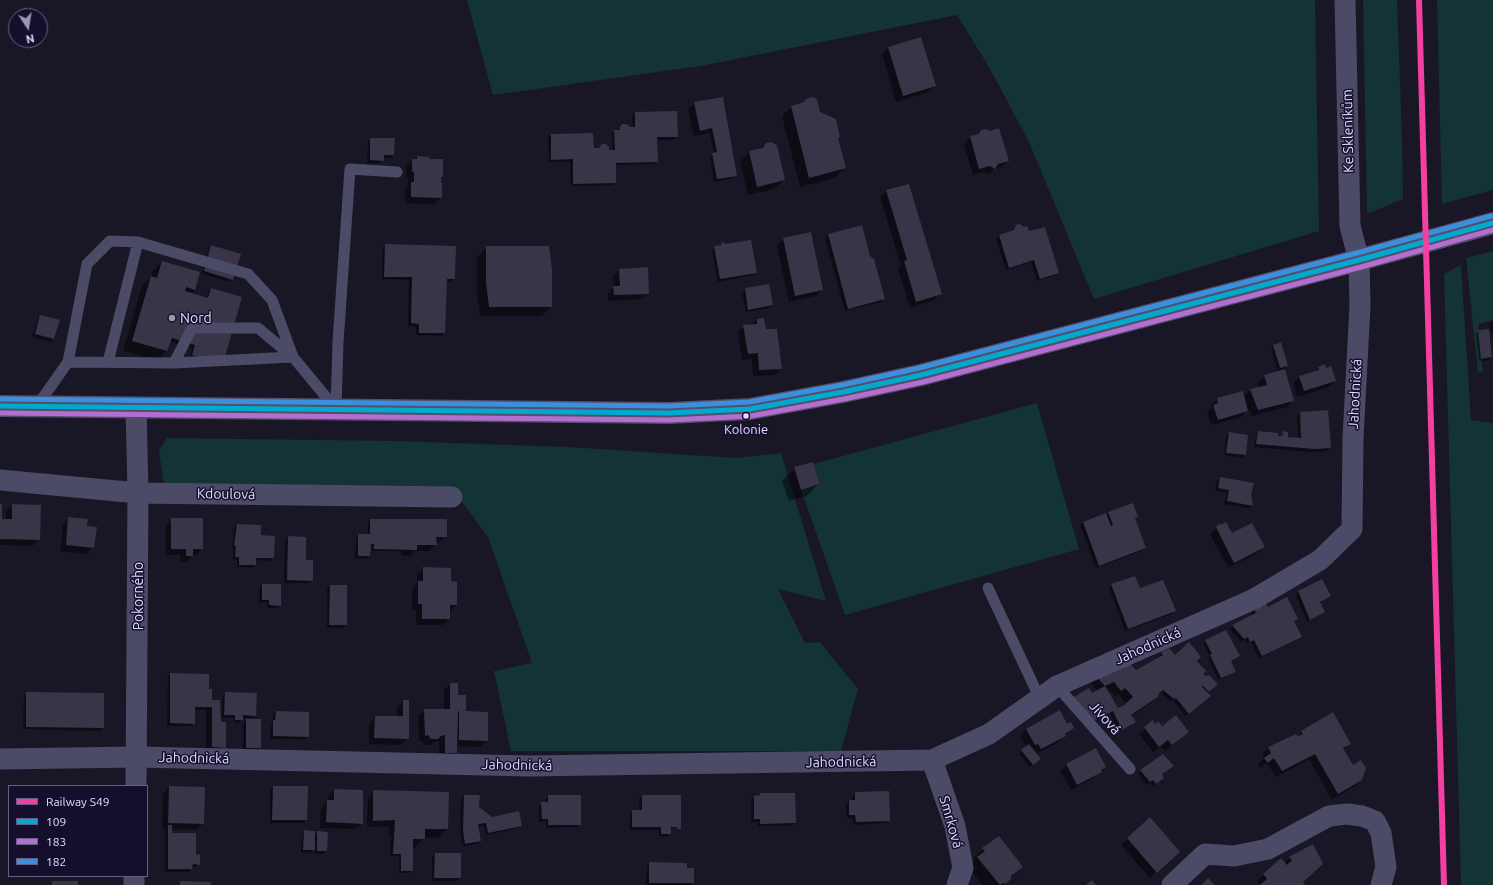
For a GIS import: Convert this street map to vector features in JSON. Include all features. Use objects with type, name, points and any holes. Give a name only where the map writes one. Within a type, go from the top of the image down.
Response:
[{"type":"main road","points":[[0,406],[668,413],[758,408],[921,375],[1493,223]]},
{"type":"street","name":"Ke Skleníkům","points":[[1345,0],[1350,226],[1362,259]]},
{"type":"street","name":"Jahodnická","points":[[0,758],[137,757],[529,766],[932,760],[989,734],[1057,686],[1254,599],[1320,560],[1352,529],[1353,439],[1362,259]]},
{"type":"street","name":"Pokorného","points":[[136,407],[138,493],[136,785]]},
{"type":"street","name":"Kdoulová","points":[[0,480],[138,493],[452,497]]},
{"type":"street","name":"Smrková","points":[[932,760],[955,826],[960,877]]},
{"type":"street","points":[[1172,885],[1205,854],[1234,856],[1268,848],[1329,816],[1347,814],[1375,820],[1381,833],[1386,868],[1381,885]]},
{"type":"street","points":[[960,877],[976,885]]},
{"type":"lane","points":[[336,409],[338,342],[350,169],[397,172]]},
{"type":"lane","points":[[37,406],[68,362],[88,264],[110,241],[138,242],[248,274],[272,300],[293,357]]},
{"type":"lane","points":[[108,362],[138,242]]},
{"type":"lane","points":[[174,363],[192,328],[258,328],[293,357],[336,409]]},
{"type":"lane","points":[[68,362],[174,363],[293,357]]},
{"type":"lane","points":[[988,588],[1040,699]]},
{"type":"lane","name":"Jívová","points":[[1057,686],[1130,769]]},
{"type":"green space","points":[[467,0],[1315,0],[1319,231],[1094,299],[1029,142],[989,67],[957,15],[701,66],[493,95]]},
{"type":"green space","points":[[1363,0],[1397,0],[1402,137],[1403,199],[1367,214]]},
{"type":"green space","points":[[1437,0],[1493,0],[1493,190],[1442,204]]},
{"type":"green space","points":[[1493,251],[1493,320],[1478,324],[1483,371],[1478,372],[1466,258]]},
{"type":"green space","points":[[1461,265],[1471,420],[1493,423],[1493,885],[1461,885],[1444,274]]},
{"type":"green space","points":[[1037,403],[1079,549],[845,615],[801,490],[820,484],[814,464]]},
{"type":"green space","points":[[167,438],[394,441],[569,447],[736,458],[781,453],[826,601],[778,589],[805,643],[820,642],[858,689],[841,751],[511,751],[494,671],[532,663],[488,537],[451,487],[164,486],[159,451]]},
{"type":"building","points":[[921,37],[936,86],[903,96],[888,47]]},
{"type":"building","points":[[723,97],[737,176],[717,179],[712,153],[717,152],[712,128],[700,131],[694,102]]},
{"type":"building","points":[[812,97],[817,99],[820,112],[836,119],[840,137],[838,138],[846,168],[809,178],[791,106],[804,102],[806,99]]},
{"type":"building","points":[[677,111],[678,137],[657,137],[658,162],[616,163],[616,183],[573,184],[573,159],[551,160],[551,134],[593,133],[594,148],[599,148],[602,144],[606,144],[609,147],[609,150],[615,150],[614,130],[620,130],[622,124],[635,127],[635,112]]},
{"type":"building","points":[[999,128],[1009,161],[998,164],[995,169],[990,166],[979,169],[970,136],[979,134],[981,130],[987,129],[990,131]]},
{"type":"building","points":[[370,138],[395,138],[394,155],[384,155],[384,161],[370,160]]},
{"type":"building","points":[[771,142],[777,145],[785,180],[757,187],[749,151],[763,148],[766,143]]},
{"type":"building","points":[[417,156],[429,157],[429,159],[443,159],[443,177],[441,177],[442,198],[411,197],[411,182],[414,182],[412,159],[417,159]]},
{"type":"building","points":[[909,184],[942,294],[916,302],[904,261],[907,260],[886,190]]},
{"type":"building","points":[[1020,224],[1024,227],[1027,226],[1029,231],[1045,227],[1059,273],[1040,279],[1034,260],[1009,268],[999,235],[1014,230],[1016,225]]},
{"type":"building","points":[[862,225],[870,256],[874,259],[885,299],[848,309],[828,234]]},
{"type":"building","points":[[811,232],[823,290],[795,296],[783,238]]},
{"type":"building","points":[[751,240],[757,273],[720,279],[714,246],[722,245],[721,243],[724,242],[725,244]]},
{"type":"building","points":[[385,244],[456,246],[455,279],[447,279],[445,333],[419,333],[419,324],[411,323],[412,277],[384,277]]},
{"type":"building","points":[[211,245],[241,254],[233,280],[204,271]]},
{"type":"building","points":[[486,246],[549,246],[552,270],[552,307],[489,307],[486,283]]},
{"type":"building","points":[[162,261],[200,272],[195,290],[186,287],[185,291],[208,298],[211,288],[242,297],[223,364],[192,355],[195,345],[172,338],[167,351],[132,341],[151,276],[157,278]]},
{"type":"building","points":[[648,267],[649,294],[614,295],[613,286],[620,286],[619,269]]},
{"type":"building","points":[[769,284],[773,305],[748,310],[745,288]]},
{"type":"building","points":[[40,315],[60,320],[54,339],[35,334]]},
{"type":"building","points":[[764,318],[766,329],[777,329],[782,369],[759,370],[758,353],[748,354],[743,325],[757,324],[757,319]]},
{"type":"building","points":[[1489,329],[1492,357],[1481,359],[1478,330]]},
{"type":"building","points":[[1281,342],[1288,366],[1280,368],[1273,345]]},
{"type":"building","points":[[1325,364],[1326,368],[1331,366],[1336,381],[1304,391],[1299,376],[1319,370],[1318,367]]},
{"type":"building","points":[[1285,369],[1294,401],[1258,410],[1250,389],[1267,385],[1264,375]]},
{"type":"building","points":[[1243,391],[1248,411],[1218,420],[1213,405],[1218,403],[1217,398]]},
{"type":"building","points":[[1328,410],[1331,448],[1314,449],[1256,444],[1258,431],[1278,433],[1278,436],[1282,436],[1283,431],[1288,432],[1288,437],[1301,438],[1300,412]]},
{"type":"building","points":[[1229,432],[1248,435],[1246,455],[1226,453]]},
{"type":"building","points":[[813,462],[820,484],[801,490],[794,467]]},
{"type":"building","points":[[1220,477],[1254,483],[1251,494],[1253,506],[1227,501],[1229,490],[1218,488]]},
{"type":"building","points":[[1133,503],[1138,517],[1135,518],[1146,548],[1099,566],[1083,522],[1106,513],[1111,526],[1113,525],[1108,512]]},
{"type":"building","points":[[0,504],[2,504],[2,519],[12,519],[12,504],[41,505],[40,540],[0,539]]},
{"type":"building","points":[[68,517],[88,519],[87,526],[97,527],[94,548],[66,545]]},
{"type":"building","points":[[171,518],[203,518],[203,549],[193,549],[193,556],[186,556],[186,549],[171,549]]},
{"type":"building","points":[[370,519],[447,519],[447,537],[436,537],[437,545],[417,545],[417,550],[374,549],[374,544],[371,544],[370,556],[358,556],[358,534],[370,534]]},
{"type":"building","points":[[1226,522],[1232,533],[1252,523],[1265,547],[1234,563],[1216,527],[1219,524],[1220,525]]},
{"type":"building","points":[[237,524],[261,525],[261,535],[275,536],[274,558],[256,558],[256,565],[239,565],[239,557],[235,557],[236,546],[234,546]]},
{"type":"building","points":[[288,536],[306,537],[306,560],[313,560],[313,581],[287,580]]},
{"type":"building","points":[[423,567],[451,568],[451,581],[457,582],[457,605],[450,605],[450,619],[422,619],[422,604],[418,604],[418,581],[423,581]]},
{"type":"building","points":[[1135,576],[1140,588],[1163,580],[1176,611],[1128,629],[1111,584]]},
{"type":"building","points":[[1322,579],[1331,596],[1320,602],[1325,612],[1310,620],[1298,591]]},
{"type":"building","points":[[262,584],[281,584],[281,606],[269,605],[269,600],[262,600]]},
{"type":"building","points":[[330,585],[347,585],[347,625],[329,625]]},
{"type":"building","points":[[1287,597],[1298,619],[1294,621],[1302,637],[1262,656],[1254,640],[1250,642],[1248,637],[1244,639],[1232,625],[1256,613],[1253,606],[1264,601],[1268,607]]},
{"type":"building","points":[[1226,630],[1240,656],[1231,661],[1236,672],[1221,678],[1210,655],[1212,654],[1205,640]]},
{"type":"building","points":[[1189,642],[1201,657],[1195,662],[1197,661],[1206,671],[1203,674],[1205,676],[1209,675],[1218,684],[1210,691],[1203,686],[1202,687],[1211,696],[1189,714],[1176,698],[1174,699],[1163,690],[1158,694],[1159,696],[1131,715],[1136,722],[1122,730],[1113,711],[1091,722],[1072,698],[1089,688],[1092,693],[1105,686],[1094,674],[1125,658],[1136,670],[1163,655],[1161,652],[1169,648],[1175,655]],"holes":[[[1114,682],[1121,691],[1125,688],[1133,697],[1123,706],[1118,708],[1105,686]]]},
{"type":"building","points":[[170,673],[209,674],[209,689],[212,689],[212,700],[220,700],[221,722],[226,722],[226,748],[212,747],[212,707],[195,707],[195,724],[170,723]]},
{"type":"building","points":[[450,683],[458,683],[458,695],[466,695],[466,711],[488,712],[488,741],[459,740],[458,711],[457,753],[445,753],[445,735],[438,739],[431,739],[428,735],[425,736],[424,709],[450,709]]},
{"type":"building","points":[[26,692],[104,693],[104,728],[26,727]]},
{"type":"building","points":[[225,692],[257,693],[256,716],[243,715],[243,720],[235,720],[235,715],[224,715]]},
{"type":"building","points":[[403,700],[409,700],[409,739],[374,738],[375,716],[403,716]]},
{"type":"building","points":[[1060,710],[1067,724],[1071,722],[1074,728],[1065,734],[1066,736],[1041,749],[1038,744],[1035,745],[1026,729]]},
{"type":"building","points":[[276,711],[309,712],[309,737],[273,736],[273,720],[275,720]]},
{"type":"building","points":[[1333,712],[1351,744],[1343,748],[1353,765],[1361,760],[1366,768],[1362,780],[1338,794],[1315,754],[1282,771],[1274,758],[1268,763],[1264,758],[1271,753],[1268,747],[1296,734],[1298,736],[1303,734],[1301,731]]},
{"type":"building","points":[[1176,715],[1189,732],[1172,745],[1168,740],[1159,747],[1144,727],[1153,720],[1155,724],[1158,721],[1162,726]]},
{"type":"building","points":[[246,719],[261,719],[261,748],[246,748]]},
{"type":"building","points":[[1029,744],[1041,759],[1033,765],[1021,750]]},
{"type":"building","points":[[1096,748],[1106,767],[1101,770],[1102,772],[1077,785],[1066,764]]},
{"type":"building","points":[[1163,754],[1174,766],[1162,774],[1164,778],[1156,784],[1153,780],[1150,782],[1140,770]]},
{"type":"building","points":[[169,786],[205,787],[204,824],[168,823]]},
{"type":"building","points":[[273,786],[308,786],[307,820],[272,820]]},
{"type":"building","points":[[334,789],[363,790],[363,824],[326,822],[327,800],[334,800]]},
{"type":"building","points":[[373,790],[449,792],[448,829],[425,829],[425,839],[413,839],[413,871],[401,871],[401,854],[393,854],[395,820],[373,821]]},
{"type":"building","points":[[889,791],[890,821],[856,822],[855,815],[849,815],[849,800],[855,800],[855,792]]},
{"type":"building","points":[[760,793],[795,793],[796,823],[760,824],[760,819],[754,819],[754,796],[760,795]]},
{"type":"building","points":[[464,795],[480,795],[479,807],[492,817],[519,811],[522,826],[488,833],[486,823],[478,824],[481,841],[465,844],[463,830]]},
{"type":"building","points":[[548,795],[581,795],[581,825],[548,825],[548,819],[542,819],[541,802],[548,802]]},
{"type":"building","points":[[642,795],[681,795],[681,829],[671,827],[671,834],[661,834],[661,827],[632,827],[632,810],[642,810]]},
{"type":"building","points":[[1150,817],[1180,852],[1157,873],[1127,838]]},
{"type":"building","points":[[168,825],[172,825],[172,833],[196,833],[196,855],[200,854],[200,865],[193,864],[192,869],[168,869]]},
{"type":"building","points":[[304,830],[315,831],[315,850],[303,850]]},
{"type":"building","points":[[317,831],[328,832],[327,851],[317,851]]},
{"type":"building","points":[[999,836],[1023,867],[1011,876],[1011,879],[1005,884],[1003,883],[1000,885],[977,857],[985,851],[982,848]]},
{"type":"building","points":[[1313,844],[1323,864],[1303,882],[1305,885],[1260,885],[1267,879],[1263,874],[1281,858],[1287,865],[1292,860],[1289,857]]},
{"type":"building","points":[[435,853],[461,853],[461,878],[434,878]]},
{"type":"building","points":[[649,862],[687,863],[687,868],[694,868],[694,883],[649,883]]},
{"type":"building","points":[[1208,878],[1215,885],[1201,885]]},
{"type":"building","points":[[1092,880],[1096,885],[1086,885]]},
{"type":"building","points":[[52,881],[78,881],[78,885],[52,885]]},
{"type":"building","points":[[180,881],[211,882],[211,885],[180,885]]},
{"type":"rail line","name":"S49","points":[[1419,0],[1444,885]]},
{"type":"transit line","name":"182","points":[[0,399],[669,406],[749,402],[842,385],[919,368],[1357,253],[1491,216]]},
{"type":"transit line","name":"109","points":[[0,406],[669,413],[750,409],[843,392],[921,375],[1359,260],[1493,223]]},
{"type":"transit line","name":"183","points":[[0,413],[669,420],[751,416],[844,399],[923,382],[1361,267],[1493,230]]},
{"type":"place","name":"Nord","points":[[172,318]]},
{"type":"place","name":"Kolonie","points":[[746,416]]}]
